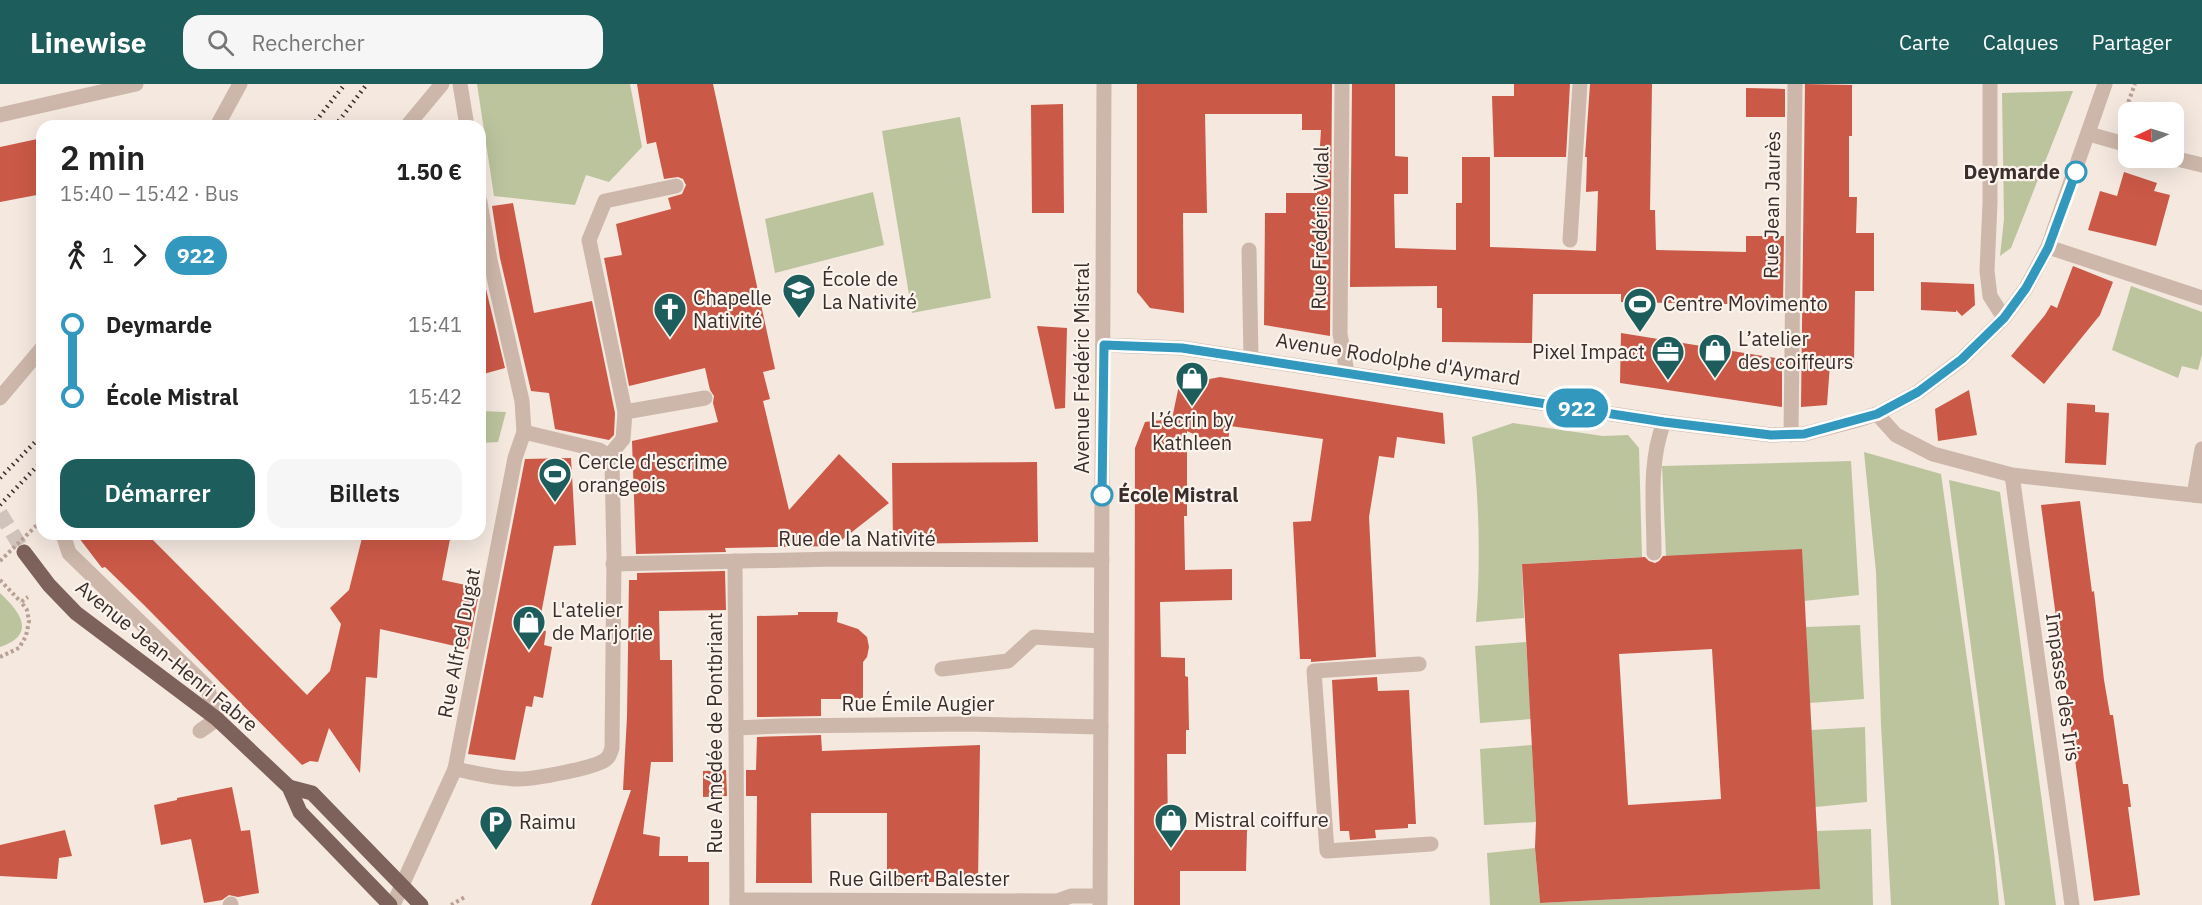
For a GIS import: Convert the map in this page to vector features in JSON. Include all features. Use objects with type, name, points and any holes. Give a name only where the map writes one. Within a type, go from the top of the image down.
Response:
[{"type":"main road","name":"Avenue Jean-Henri Fabre","points":[[24,552],[49,585],[76,613],[217,719],[289,787],[300,812],[392,905]]},
{"type":"main road","name":"Avenue Jean-Henri Fabre","points":[[289,787],[312,793],[421,905]]},
{"type":"street","points":[[0,115],[136,84]]},
{"type":"street","points":[[220,120],[240,84]]},
{"type":"street","points":[[412,120],[442,84]]},
{"type":"street","points":[[460,84],[466,120]]},
{"type":"street","name":"Avenue Frédéric Mistral","points":[[1100,900],[1104,84]]},
{"type":"street","name":"Rue Frédéric Vidal","points":[[1342,84],[1340,334],[1347,372]]},
{"type":"street","points":[[1570,240],[1580,84]]},
{"type":"street","name":"Rue Jean Jaurès","points":[[1791,435],[1795,84]]},
{"type":"street","points":[[1990,84],[1990,203],[1987,271],[1990,296],[2004,318]]},
{"type":"street","name":"Avenue Rodolphe d'Aymard","points":[[1104,345],[1182,348],[1664,422],[1771,435],[1791,435],[1877,414],[1918,392],[1962,359],[2004,318],[2026,288],[2048,248],[2105,84]]},
{"type":"street","points":[[2089,134],[2118,142]]},
{"type":"street","points":[[2184,161],[2202,165]]},
{"type":"street","points":[[609,456],[623,439],[625,412],[589,240],[605,201],[676,186]]},
{"type":"street","name":"Rue Alfred Dugat","points":[[392,905],[455,769],[514,458],[524,432],[522,401],[486,237]]},
{"type":"street","points":[[2048,248],[2202,298]]},
{"type":"street","points":[[1249,250],[1251,358]]},
{"type":"street","points":[[0,398],[36,355]]},
{"type":"street","points":[[625,412],[705,398]]},
{"type":"street","points":[[1877,414],[1896,435],[1933,454],[2012,475],[2198,496],[2202,449]]},
{"type":"street","points":[[1654,553],[1654,467],[1656,442],[1664,422]]},
{"type":"street","points":[[455,769],[499,778],[522,779],[602,762],[609,758],[612,748],[612,462],[609,456],[599,450],[524,432]]},
{"type":"street","name":"Impasse des Iris","points":[[2012,475],[2072,905]]},
{"type":"street","points":[[65,540],[69,553],[207,687],[217,719],[200,731]]},
{"type":"street","name":"Rue de la Nativité","points":[[613,564],[836,559],[1102,560]]},
{"type":"street","name":"Rue Amédée de Pontbriant","points":[[735,561],[737,902]]},
{"type":"street","points":[[942,669],[1008,661],[1034,637],[1101,641]]},
{"type":"street","points":[[1419,664],[1314,671],[1327,851],[1431,844]]},
{"type":"street","name":"Rue Émile Augier","points":[[736,729],[781,726],[968,724],[1101,727]]},
{"type":"street","name":"Rue Gilbert Balester","points":[[737,902],[1057,901],[1071,896],[1100,900]]},
{"type":"path","points":[[2131,102],[2135,84]]},
{"type":"path","points":[[0,561],[36,526]]},
{"type":"path","points":[[0,580],[27,610],[29,621],[26,636],[19,648],[0,657]]},
{"type":"path","points":[[21,602],[30,596]]},
{"type":"path","points":[[451,905],[465,897]]},
{"type":"green space","points":[[477,84],[630,84],[642,147],[609,182],[586,175],[575,205],[494,196],[486,143],[486,120],[482,120]]},
{"type":"green space","points":[[2073,91],[2011,248],[2000,256],[2004,219],[2002,93]]},
{"type":"green space","points":[[960,117],[991,298],[912,313],[882,131]]},
{"type":"green space","points":[[873,192],[884,245],[775,273],[765,219]]},
{"type":"green space","points":[[2131,286],[2202,312],[2202,355],[2198,370],[2182,366],[2178,378],[2112,350]]},
{"type":"green space","points":[[486,411],[506,412],[498,442],[486,443]]},
{"type":"green space","points":[[1513,423],[1603,436],[1628,435],[1639,448],[1642,557],[1522,564],[1524,618],[1476,622],[1478,529],[1472,437]]},
{"type":"green space","points":[[1864,452],[1941,474],[1994,851],[1999,905],[1891,905],[1881,725],[1876,572]]},
{"type":"green space","points":[[1851,461],[1859,595],[1804,601],[1666,556],[1662,466]]},
{"type":"green space","points":[[1949,480],[2000,492],[2056,905],[2005,905]]},
{"type":"green space","points":[[0,593],[18,615],[22,629],[19,636],[12,642],[0,647]]},
{"type":"green space","points":[[1860,625],[1864,699],[1809,703],[1806,627]]},
{"type":"green space","points":[[1526,642],[1531,719],[1480,723],[1475,646]]},
{"type":"green space","points":[[1865,727],[1867,802],[1815,807],[1811,730]]},
{"type":"green space","points":[[1532,745],[1536,822],[1484,825],[1480,749]]},
{"type":"green space","points":[[1871,829],[1873,905],[1490,905],[1487,853],[1535,848],[1540,903],[1819,889],[1817,831]]},
{"type":"building","points":[[637,84],[713,84],[775,369],[763,372],[770,399],[763,401],[789,510],[839,454],[889,503],[834,546],[725,548],[726,552],[636,554],[632,441],[718,422],[713,403],[714,396],[710,390],[705,368],[629,386],[604,258],[622,255],[616,224],[671,209],[668,198],[682,194],[686,185],[683,179],[678,177],[664,179],[656,142],[647,144]]},
{"type":"building","points":[[1137,84],[1332,84],[1330,336],[1264,325],[1265,213],[1286,213],[1286,193],[1317,193],[1321,130],[1302,130],[1302,114],[1205,114],[1207,213],[1183,213],[1184,313],[1150,308],[1137,292]]},
{"type":"building","points":[[1352,84],[1395,84],[1395,156],[1408,157],[1408,194],[1394,194],[1395,248],[1456,250],[1456,203],[1462,203],[1462,157],[1490,157],[1490,247],[1596,251],[1598,191],[1586,192],[1587,157],[1585,157],[1590,84],[1652,84],[1650,210],[1655,210],[1656,250],[1746,252],[1746,236],[1784,236],[1783,305],[1621,302],[1621,294],[1533,294],[1532,343],[1442,342],[1442,308],[1437,308],[1437,286],[1350,287]]},
{"type":"building","points":[[1514,84],[1570,84],[1566,157],[1494,157],[1492,96],[1514,96]]},
{"type":"building","points":[[1805,84],[1852,85],[1849,197],[1857,197],[1856,233],[1874,233],[1874,291],[1855,291],[1854,364],[1830,364],[1827,405],[1801,407]]},
{"type":"building","points":[[1746,88],[1785,89],[1785,117],[1746,117]]},
{"type":"building","points":[[1063,104],[1064,213],[1032,213],[1031,105]]},
{"type":"building","points":[[36,139],[36,195],[0,202],[0,147]]},
{"type":"building","points":[[2124,172],[2157,183],[2154,191],[2170,195],[2156,246],[2088,230],[2100,191],[2117,196]]},
{"type":"building","points":[[513,203],[534,313],[592,301],[615,413],[614,435],[609,440],[555,429],[549,393],[531,391],[500,258],[492,206]]},
{"type":"building","points":[[2073,266],[2113,282],[2100,315],[2044,384],[2011,356],[2051,305],[2057,308]]},
{"type":"building","points":[[1921,282],[1974,284],[1975,305],[1962,316],[1956,310],[1956,312],[1921,310]]},
{"type":"building","points":[[486,289],[505,368],[486,373]]},
{"type":"building","points":[[1037,326],[1067,328],[1065,408],[1055,409]]},
{"type":"building","points":[[1621,333],[1782,359],[1782,407],[1620,383]]},
{"type":"building","points":[[1220,377],[1443,413],[1445,444],[1397,437],[1394,458],[1379,456],[1369,517],[1376,657],[1311,662],[1311,659],[1300,659],[1293,522],[1311,521],[1323,439],[1230,426],[1227,450],[1187,431],[1185,570],[1232,569],[1232,600],[1160,602],[1161,657],[1185,658],[1185,676],[1188,677],[1189,730],[1186,730],[1186,754],[1167,754],[1168,830],[1247,830],[1246,871],[1180,871],[1180,905],[1134,905],[1135,448],[1145,422],[1172,419],[1179,385]]},
{"type":"building","points":[[1969,390],[1977,435],[1938,441],[1935,409]]},
{"type":"building","points":[[2067,403],[2095,405],[2095,412],[2109,413],[2106,465],[2065,463]]},
{"type":"building","points":[[571,458],[576,545],[554,546],[538,630],[546,631],[544,645],[552,647],[543,698],[534,696],[532,707],[526,706],[515,760],[468,754],[525,459]]},
{"type":"building","points":[[1037,462],[1038,542],[893,544],[892,463]]},
{"type":"building","points":[[2080,501],[2092,592],[2094,591],[2104,680],[2110,715],[2113,715],[2123,784],[2128,784],[2131,807],[2128,807],[2140,895],[2094,901],[2041,505]]},
{"type":"building","points":[[81,540],[153,540],[307,695],[330,671],[341,624],[330,608],[349,590],[362,540],[450,540],[442,580],[480,588],[468,649],[380,629],[377,678],[366,677],[360,773],[329,728],[318,762],[310,761],[302,765],[144,605],[105,567],[102,568]]},
{"type":"building","points":[[1802,549],[1820,889],[1540,903],[1535,848],[1536,822],[1522,564],[1645,557],[1655,563],[1663,556]],"holes":[[[1712,649],[1721,799],[1628,805],[1619,654]]]},
{"type":"building","points":[[725,571],[726,610],[659,611],[660,660],[672,660],[673,762],[651,762],[643,834],[660,837],[659,856],[688,856],[688,862],[709,862],[709,905],[591,905],[631,790],[623,790],[627,717],[629,580],[637,580],[637,573]]},
{"type":"building","points":[[798,612],[838,612],[837,622],[858,629],[867,637],[869,647],[867,657],[863,662],[863,699],[821,699],[821,716],[757,717],[757,616],[798,615]]},
{"type":"building","points":[[1377,677],[1378,691],[1409,690],[1416,824],[1408,824],[1408,828],[1375,830],[1376,838],[1350,840],[1349,831],[1340,831],[1332,680]]},
{"type":"building","points":[[821,735],[822,751],[980,745],[978,882],[887,882],[887,813],[811,813],[812,883],[756,883],[757,796],[746,796],[746,770],[756,770],[757,737]]},
{"type":"building","points":[[726,770],[727,796],[703,797],[703,771]]},
{"type":"building","points":[[232,787],[241,831],[250,830],[259,893],[238,897],[229,895],[222,900],[204,903],[191,839],[161,845],[154,805]]},
{"type":"building","points":[[65,830],[72,856],[59,858],[57,879],[0,876],[0,845]]},
{"type":"tunnel","points":[[0,513],[24,552]]},
{"type":"railway","points":[[317,120],[345,84]]},
{"type":"railway","points":[[340,120],[367,84]]},
{"type":"railway","points":[[0,478],[36,441]]},
{"type":"railway","points":[[0,505],[36,467]]},
{"type":"bus line","name":"922","points":[[1102,495],[1104,345],[1182,348],[1664,422],[1771,435],[1804,434],[1877,414],[1918,392],[1962,359],[2004,318],[2026,288],[2048,248],[2076,172]]},
{"type":"place","name":"Deymarde","points":[[2076,172]]},
{"type":"place","name":"École de La Nativité","points":[[799,319]]},
{"type":"place","name":"Centre Movimento","points":[[1640,333]]},
{"type":"place","name":"Chapelle Nativité","points":[[670,338]]},
{"type":"place","name":"L’atelier des coiffeurs","points":[[1715,379]]},
{"type":"place","name":"Pixel Impact","points":[[1668,381]]},
{"type":"place","name":"L’écrin by Kathleen","points":[[1192,407]]},
{"type":"place","name":"École Mistral","points":[[1102,495]]},
{"type":"place","name":"Cercle d'escrime orangeois","points":[[555,503]]},
{"type":"place","name":"L'atelier de Marjorie","points":[[529,651]]},
{"type":"place","name":"Mistral coiffure","points":[[1171,849]]},
{"type":"place","name":"Raimu","points":[[496,851]]}]
